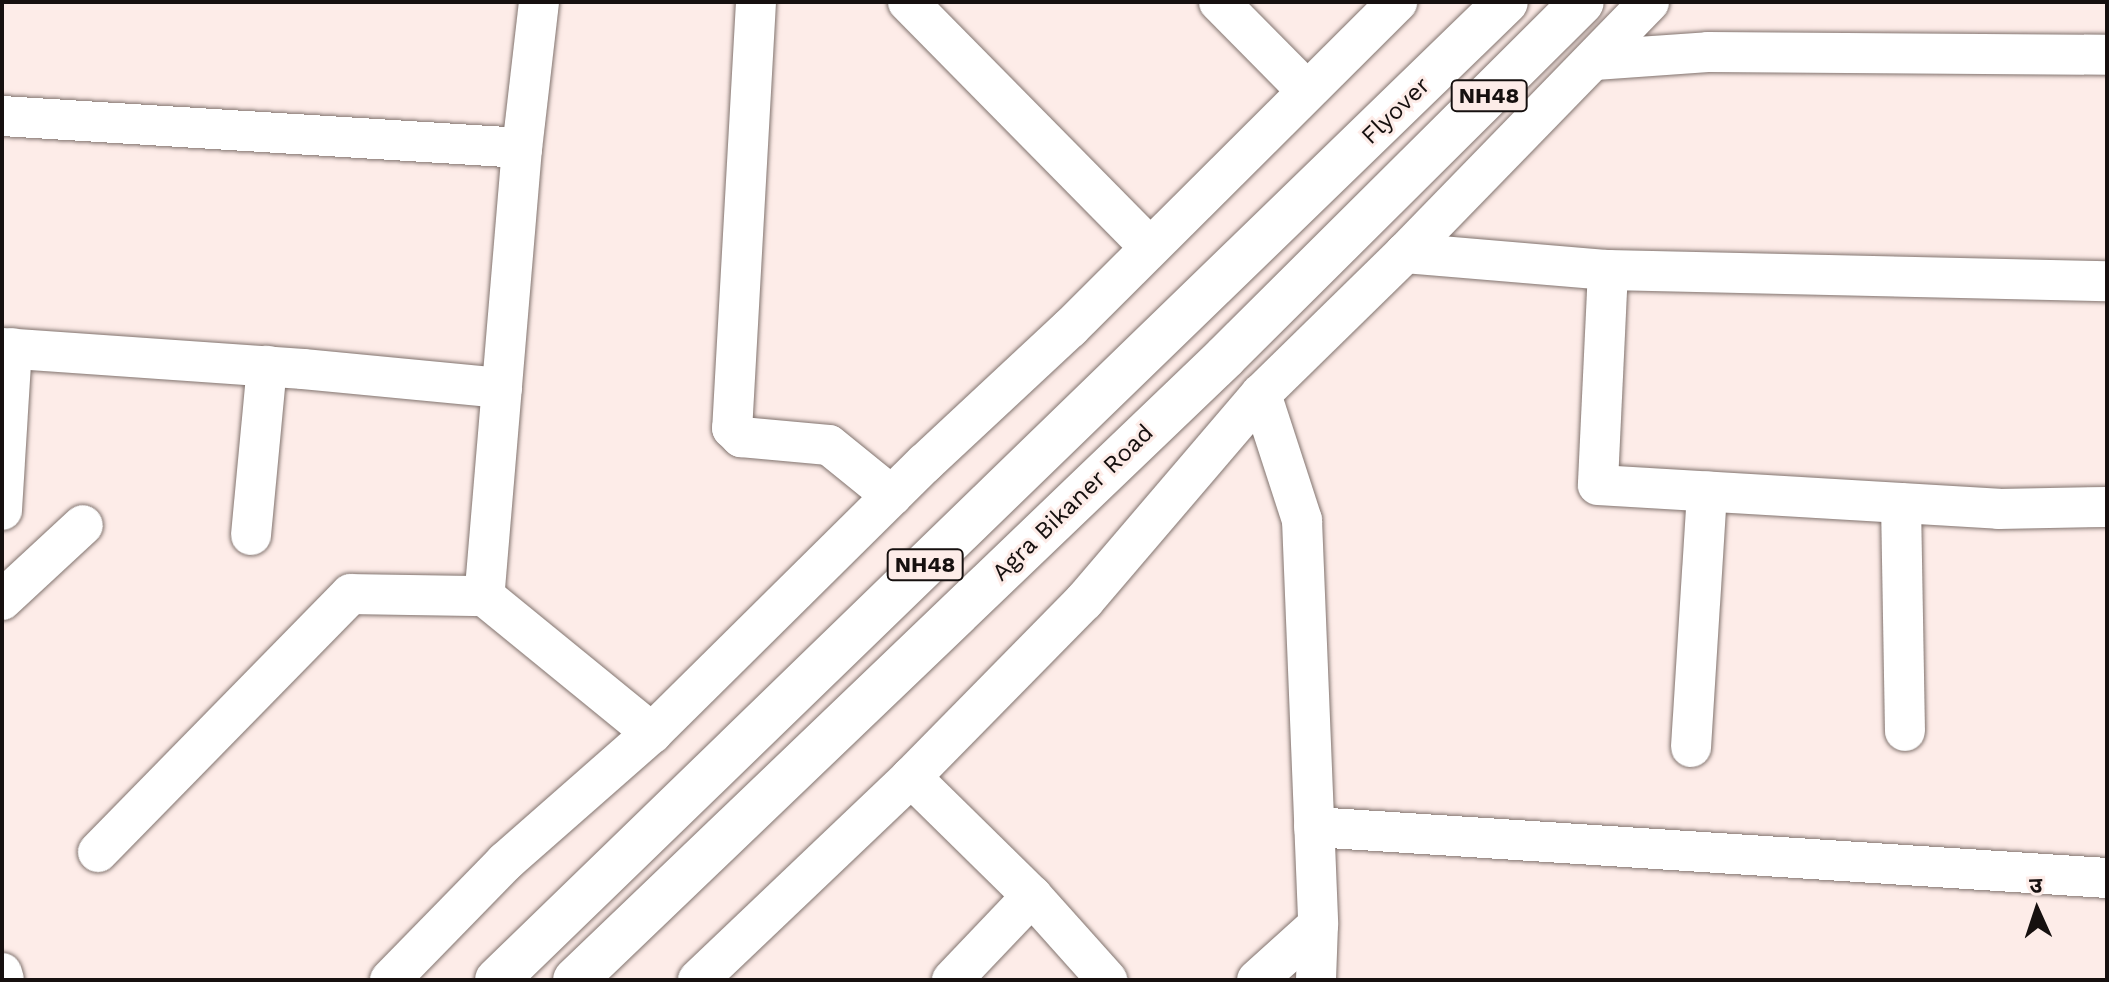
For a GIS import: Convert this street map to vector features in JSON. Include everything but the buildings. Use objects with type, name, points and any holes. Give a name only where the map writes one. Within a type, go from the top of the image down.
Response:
[{"type":"highway","name":"Flyover","points":[[497,980],[1179,317],[1355,152],[1506,2]]},
{"type":"highway","name":"Agra Bikaner Road","points":[[575,980],[1214,368],[1582,2]]},
{"type":"street","points":[[484,596],[522,148],[539,2]]},
{"type":"street","points":[[756,2],[732,428],[741,437],[829,445],[892,496]]},
{"type":"street","points":[[908,2],[1150,247]]},
{"type":"street","points":[[1219,2],[1306,90]]},
{"type":"street","points":[[390,980],[505,862],[652,733],[1397,2]]},
{"type":"street","points":[[698,980],[911,777],[1084,601],[1261,394],[1405,253],[1649,2]]},
{"type":"street","points":[[1595,60],[1708,52],[2107,55]]},
{"type":"street","points":[[2,116],[522,148]]},
{"type":"street","points":[[1405,253],[1608,270],[2107,281]]},
{"type":"street","points":[[1608,270],[1598,485],[1998,509],[2107,507]]},
{"type":"street","points":[[2,510],[7,348],[267,366],[502,388]]},
{"type":"street","points":[[251,535],[267,366]]},
{"type":"street","points":[[1261,394],[1302,520],[1318,925],[1316,980]]},
{"type":"street","points":[[1691,747],[1707,491]]},
{"type":"street","points":[[1901,503],[1905,731]]},
{"type":"street","points":[[2,600],[83,525]]},
{"type":"street","points":[[98,852],[351,594],[484,596],[652,733]]},
{"type":"street","points":[[911,777],[1032,896],[1107,980]]},
{"type":"street","points":[[1314,827],[2107,878]]},
{"type":"street","points":[[952,980],[1032,896]]},
{"type":"street","points":[[1257,980],[1318,925]]},
{"type":"street","points":[[2,973],[4,980]]}]
